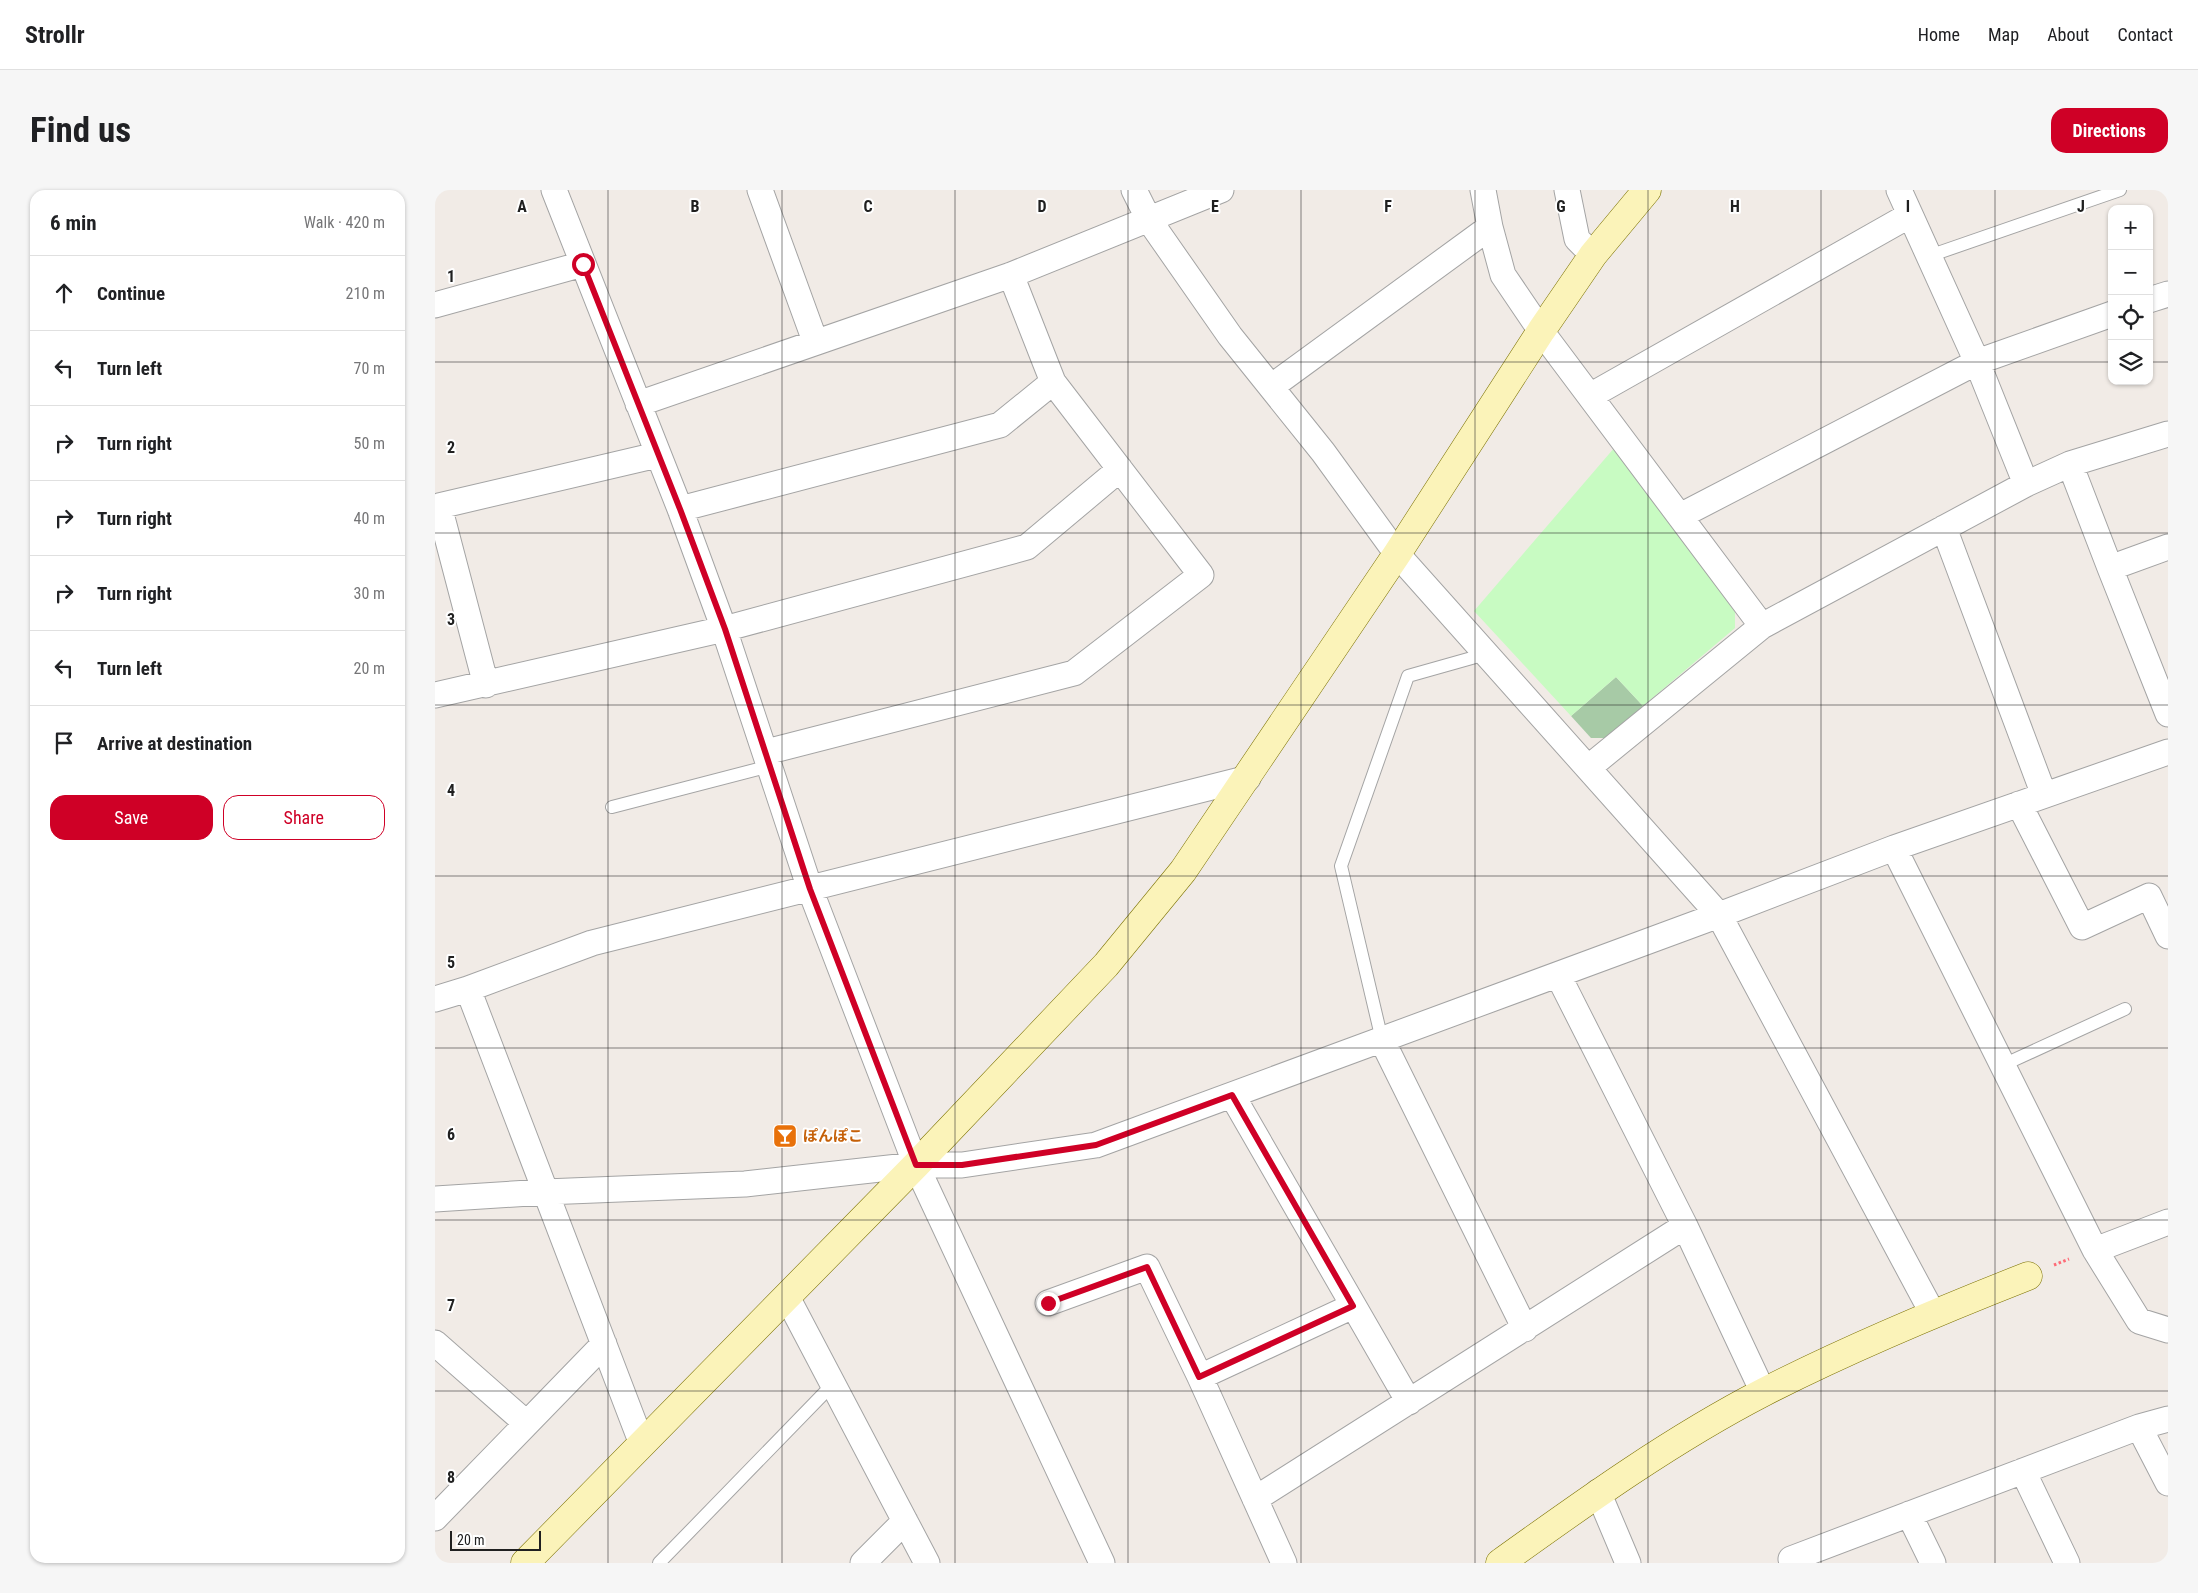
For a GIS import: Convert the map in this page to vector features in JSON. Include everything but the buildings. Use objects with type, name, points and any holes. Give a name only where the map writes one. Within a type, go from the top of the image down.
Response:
[{"type":"street","points":[[554,190],[657,455],[680,509],[725,629],[810,889],[916,1165],[1102,1563]]},
{"type":"street","points":[[760,190],[815,341]]},
{"type":"street","points":[[1134,190],[1149,220],[1231,336],[1323,452],[1397,554],[1719,915],[1933,1314]]},
{"type":"street","points":[[638,404],[815,341],[1011,275],[1221,190]]},
{"type":"street","points":[[1483,190],[1489,227],[1503,275],[1541,331],[1762,626]]},
{"type":"street","points":[[1567,190],[1577,239],[1593,255]]},
{"type":"street","points":[[525,1563],[916,1165],[1106,965],[1183,871],[1248,778],[1397,554],[1541,331],[1593,255],[1647,190]]},
{"type":"street","points":[[1899,190],[1977,362],[2026,484]]},
{"type":"street","points":[[1590,396],[1910,215]]},
{"type":"street","points":[[1271,387],[1489,227]]},
{"type":"street","points":[[435,305],[583,264]]},
{"type":"street","points":[[768,759],[1074,673],[1201,576],[1053,382],[1011,275]]},
{"type":"street","points":[[2153,299],[2168,294]]},
{"type":"street","points":[[1679,516],[1977,362],[2108,315]]},
{"type":"street","points":[[680,509],[1000,425],[1053,382]]},
{"type":"street","points":[[1588,768],[1762,626],[2026,484],[2071,464],[2168,434]]},
{"type":"street","points":[[486,685],[439,506],[657,455]]},
{"type":"street","points":[[2071,464],[2109,568],[2168,714]]},
{"type":"street","points":[[435,695],[486,685],[725,629],[1027,547],[1120,469]]},
{"type":"street","points":[[1944,528],[2044,795]]},
{"type":"street","points":[[2109,568],[2168,548]]},
{"type":"street","points":[[435,1198],[745,1184],[916,1165],[962,1165],[1096,1145],[1719,915],[1894,848],[2168,752]]},
{"type":"street","points":[[435,999],[468,989],[592,943],[1248,778]]},
{"type":"street","points":[[2019,804],[2081,927],[2149,896],[2168,936]]},
{"type":"street","points":[[1894,848],[2095,1250],[2139,1321],[2168,1330]]},
{"type":"street","points":[[1559,974],[1685,1226],[1763,1392]]},
{"type":"street","points":[[468,989],[642,1444]]},
{"type":"street","points":[[1382,1040],[1525,1329]]},
{"type":"street","points":[[1232,1095],[1409,1402]]},
{"type":"street","points":[[2095,1250],[2168,1222]]},
{"type":"street","points":[[1255,1498],[1525,1329],[1685,1226]]},
{"type":"street","points":[[1048,1303],[1147,1267],[1284,1563]]},
{"type":"street","points":[[1500,1563],[1598,1492],[1763,1392],[1933,1314],[2028,1276]]},
{"type":"street","points":[[787,1297],[927,1563]]},
{"type":"street","points":[[1199,1377],[1353,1306]]},
{"type":"street","points":[[435,1343],[526,1423]]},
{"type":"street","points":[[435,1518],[604,1344]]},
{"type":"street","points":[[1793,1563],[1791,1559],[2139,1427],[2168,1419]]},
{"type":"street","points":[[2139,1427],[2168,1483]]},
{"type":"street","points":[[2023,1471],[2067,1563]]},
{"type":"street","points":[[1598,1492],[1628,1563]]},
{"type":"street","points":[[1909,1514],[1933,1563]]},
{"type":"street","points":[[863,1563],[905,1521]]},
{"type":"lane","points":[[1929,256],[2120,190]]},
{"type":"lane","points":[[1382,1040],[1341,866],[1408,676],[1486,654]]},
{"type":"lane","points":[[612,807],[768,759]]},
{"type":"lane","points":[[2003,1065],[2125,1010]]},
{"type":"lane","points":[[659,1563],[833,1384]]},
{"type":"path","points":[[2028,1276],[2095,1250]]},
{"type":"green space","points":[[1615,447],[1735,612],[1735,628],[1643,706],[1616,677],[1571,716],[1474,611]]},
{"type":"green space","points":[[1616,677],[1643,706],[1609,738],[1591,738],[1571,716]]},
{"type":"place","name":"ぽんぽこ","points":[[785,1136]]},
{"type":"route","points":[[583,264],[657,455],[680,509],[725,629],[810,889],[916,1165],[962,1165],[1096,1145],[1232,1095],[1353,1306],[1199,1377],[1147,1267],[1048,1303]]}]
